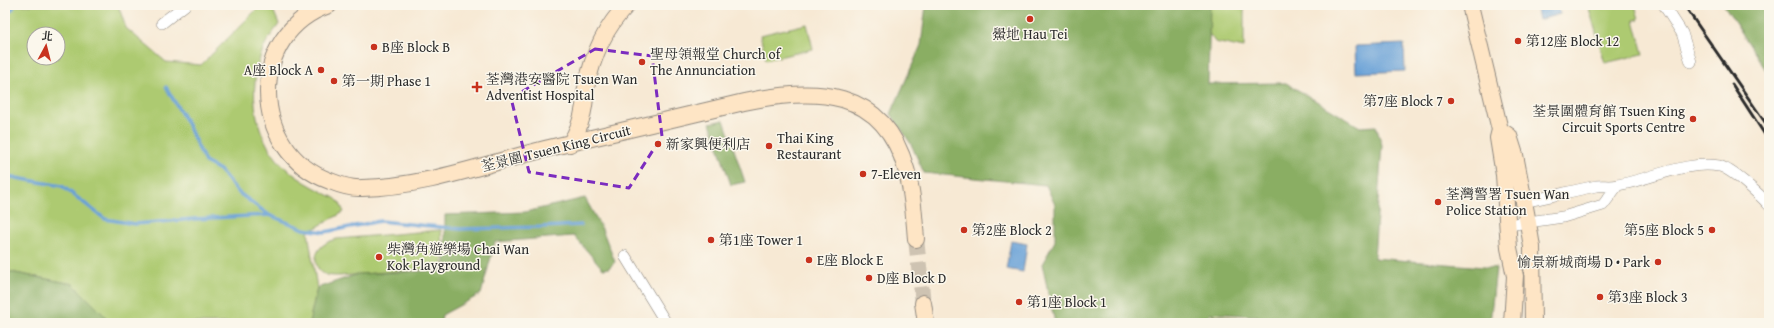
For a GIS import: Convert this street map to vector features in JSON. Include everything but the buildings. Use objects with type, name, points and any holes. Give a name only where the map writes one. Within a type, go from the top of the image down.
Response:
[{"type":"street","points":[[162,23],[185,5]]},
{"type":"street","name":"荃景圍 Tsuen King Circuit","points":[[328,5],[305,16],[292,26],[276,51],[271,63],[268,91],[270,114],[278,138],[288,152],[311,173],[342,186],[359,189],[389,187],[423,181],[604,135],[777,96],[814,94],[838,97],[849,101],[867,111],[890,134],[902,157],[910,184],[916,239]]},
{"type":"street","points":[[570,144],[576,134],[584,107],[587,84],[596,52],[609,29],[627,5]]},
{"type":"street","points":[[1470,5],[1500,130],[1498,138],[1504,175],[1518,224],[1532,247],[1533,323]]},
{"type":"street","points":[[1664,5],[1682,33],[1691,62]]},
{"type":"street","points":[[584,107],[591,122],[599,132],[604,135]]},
{"type":"street","points":[[1500,130],[1509,136],[1524,202],[1509,248],[1515,276],[1512,323]]},
{"type":"street","points":[[1524,202],[1598,186],[1617,186],[1688,167],[1702,165],[1721,166],[1749,186],[1769,205]]},
{"type":"street","points":[[1518,224],[1570,215],[1603,205],[1617,186]]},
{"type":"street","points":[[625,256],[666,323]]},
{"type":"street","points":[[923,304],[926,323]]},
{"type":"highlighted area","points":[[595,49],[652,56],[662,136],[629,188],[529,172],[511,98]]},
{"type":"green space","points":[[5,5],[118,5],[126,28],[166,62],[201,65],[261,5],[271,5],[279,24],[264,47],[258,63],[255,80],[256,114],[261,130],[267,145],[277,159],[289,171],[305,182],[333,197],[340,204],[344,212],[308,232],[317,288],[309,323],[112,323],[73,284],[5,271]]},
{"type":"green space","points":[[926,5],[1210,5],[1208,84],[1286,83],[1360,127],[1376,126],[1382,145],[1374,258],[1496,268],[1490,323],[1485,320],[1480,323],[1258,323],[1258,316],[1209,313],[1211,323],[1055,323],[1042,264],[1055,241],[1055,205],[1046,185],[924,173],[911,144],[891,114],[921,45]]},
{"type":"green space","points":[[1209,5],[1244,5],[1244,48],[1215,42],[1208,32]]},
{"type":"green space","points":[[1588,5],[1635,5],[1639,19],[1634,20],[1643,54],[1605,63]]},
{"type":"green space","points":[[1724,5],[1769,5],[1769,75]]},
{"type":"green space","points":[[807,24],[813,49],[766,60],[760,35]]},
{"type":"green space","points":[[724,120],[745,182],[731,185],[710,123]]},
{"type":"green space","points":[[585,198],[602,229],[615,262],[609,268],[603,269],[574,236],[495,242],[481,294],[442,315],[441,323],[309,323],[317,288],[358,274],[445,270],[445,215],[525,212]]},
{"type":"green space","name":"柴灣角遊樂場 Chai Wan Kok Playground","points":[[441,230],[443,267],[337,276],[322,273],[317,265],[316,256],[321,247],[330,241],[337,239]]},
{"type":"green space","points":[[5,271],[73,284],[112,323],[5,323]]},
{"type":"green space","points":[[1212,315],[1250,319],[1250,323],[1211,323]]},
{"type":"water","points":[[1536,5],[1558,5],[1560,14],[1539,20]]},
{"type":"water","points":[[1404,44],[1405,71],[1356,73],[1355,46]]},
{"type":"water","points":[[1011,241],[1027,244],[1023,272],[1006,269]]},
{"type":"waterway","points":[[5,10],[10,5]]},
{"type":"waterway","points":[[166,87],[187,123],[205,162],[220,170],[239,193],[269,215],[304,229],[325,232],[380,221],[460,229],[581,225]]},
{"type":"waterway","points":[[5,176],[62,186],[105,219],[135,224],[269,215]]},
{"type":"tunnel","points":[[916,239],[923,303]]},
{"type":"railway","points":[[1684,5],[1769,128]]},
{"type":"railway","points":[[1732,84],[1769,141]]},
{"type":"place","name":"鱟地 Hau Tei","points":[[1030,19]]},
{"type":"place","name":"第12座 Block 12","points":[[1518,41]]},
{"type":"place","name":"B座 Block B","points":[[374,47]]},
{"type":"place","name":"聖母領報堂 Church of The Annunciation","points":[[642,62]]},
{"type":"place","name":"A座 Block A","points":[[321,70]]},
{"type":"place","name":"第一期 Phase 1","points":[[334,81]]},
{"type":"place","name":"荃灣港安醫院 Tsuen Wan Adventist Hospital","points":[[477,87]]},
{"type":"place","name":"第7座 Block 7","points":[[1451,101]]},
{"type":"place","name":"荃景圍體育館 Tsuen King Circuit Sports Centre","points":[[1693,119]]},
{"type":"place","name":"新家興便利店","points":[[658,144]]},
{"type":"place","name":"Thai King Restaurant","points":[[769,146]]},
{"type":"place","name":"7-Eleven","points":[[863,174]]},
{"type":"place","name":"荃灣警署 Tsuen Wan Police Station","points":[[1438,202]]},
{"type":"place","name":"第2座 Block 2","points":[[964,230]]},
{"type":"place","name":"第5座 Block 5","points":[[1712,230]]},
{"type":"place","name":"第1座 Tower 1","points":[[711,240]]},
{"type":"place","name":"柴灣角遊樂場 Chai Wan Kok Playground","points":[[379,257]]},
{"type":"place","name":"E座 Block E","points":[[809,260]]},
{"type":"place","name":"愉景新城商場 D • Park","points":[[1658,262]]},
{"type":"place","name":"D座 Block D","points":[[869,278]]},
{"type":"place","name":"第3座 Block 3","points":[[1600,297]]},
{"type":"place","name":"第1座 Block 1","points":[[1019,302]]}]
